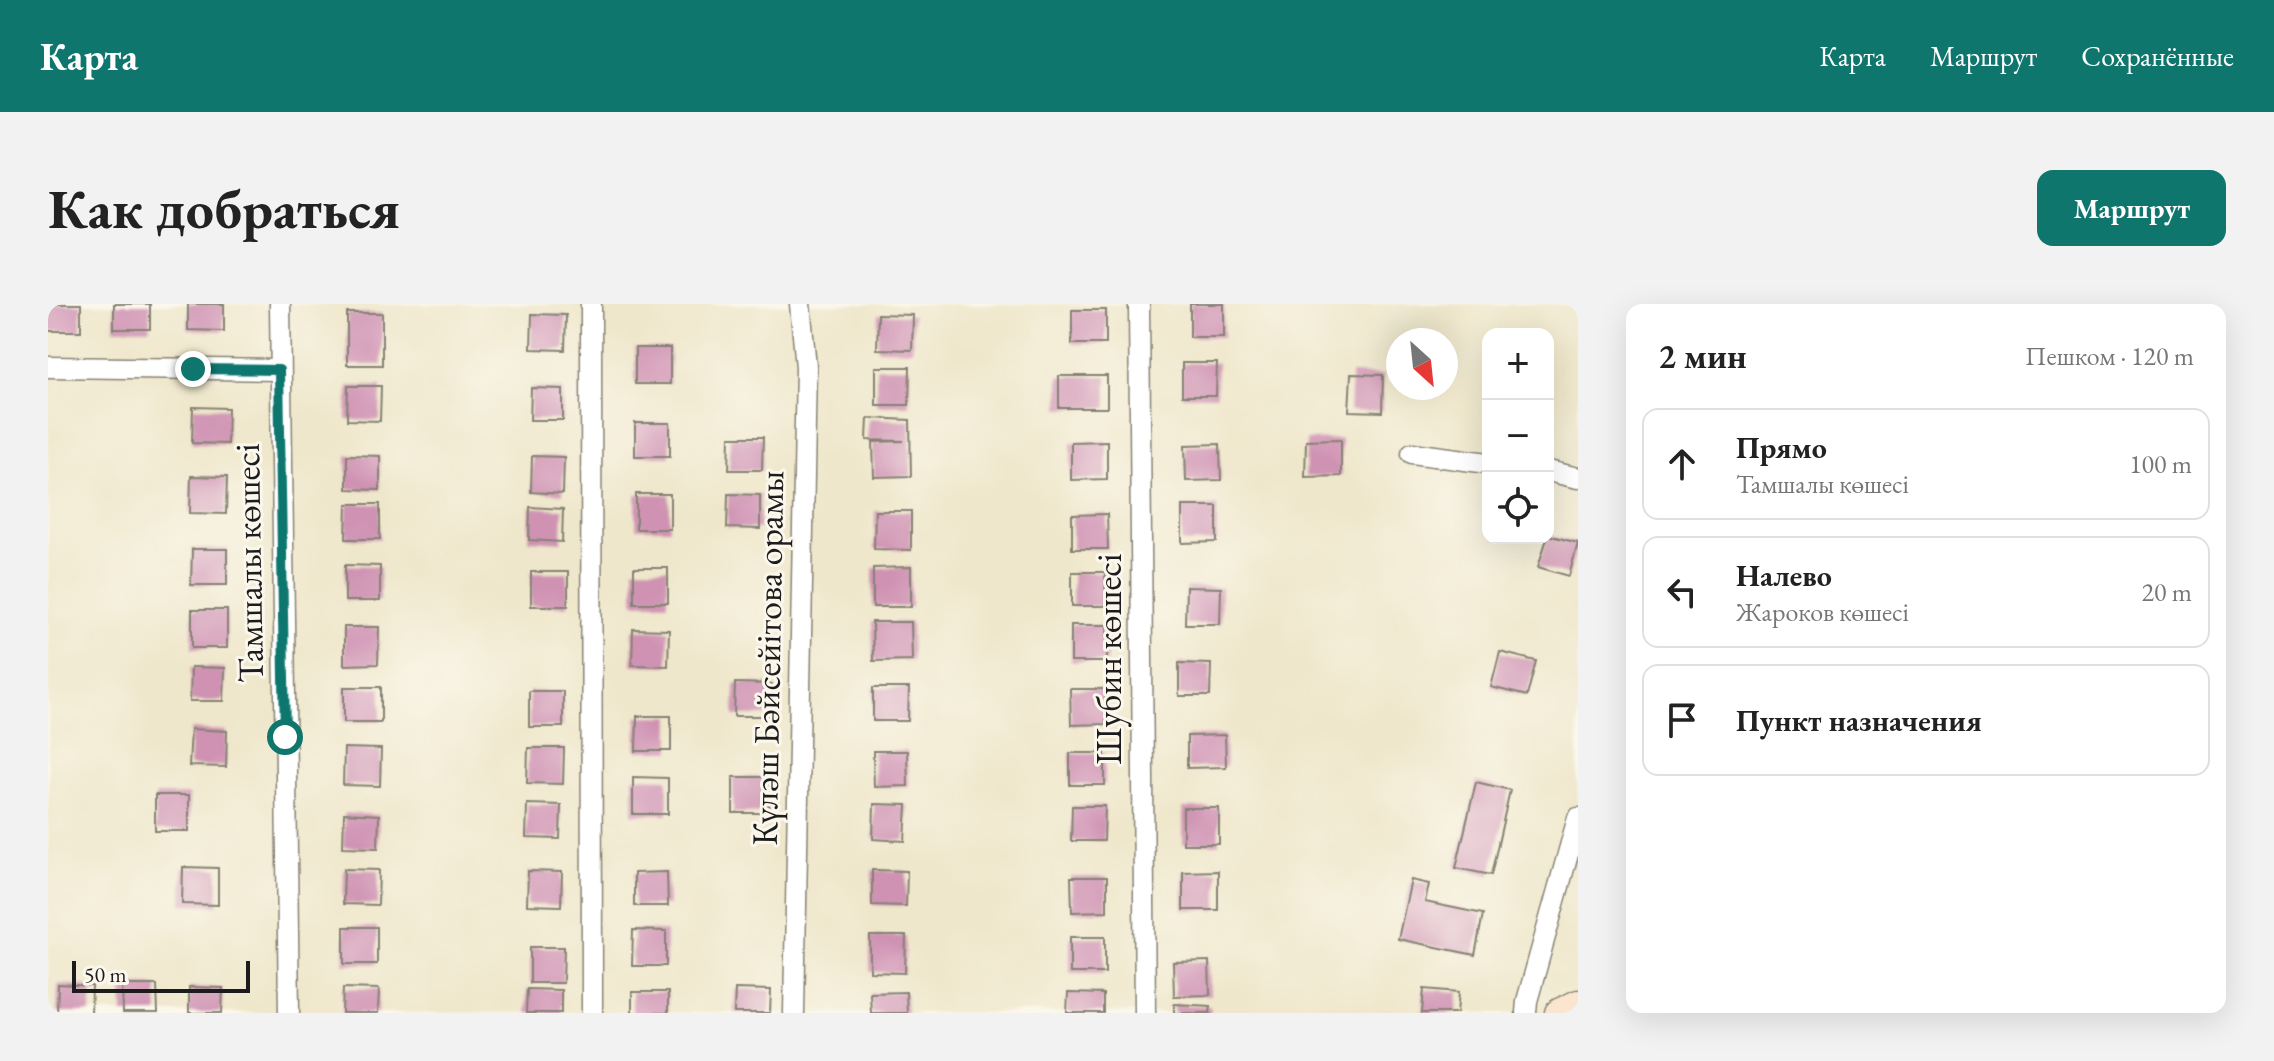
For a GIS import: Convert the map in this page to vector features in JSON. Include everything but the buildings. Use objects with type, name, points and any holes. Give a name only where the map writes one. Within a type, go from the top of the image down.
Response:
[{"type":"street","name":"Тамшалы көшесі","points":[[280,304],[289,1013]]},
{"type":"street","points":[[591,304],[592,1013]]},
{"type":"street","name":"Күләш Бәйсейітова орамы","points":[[794,1013],[806,367],[800,304]]},
{"type":"street","name":"Шубин көшесі","points":[[1139,304],[1145,1013]]},
{"type":"street","points":[[48,367],[279,370]]},
{"type":"street","points":[[1412,453],[1482,462]]},
{"type":"street","points":[[1552,472],[1578,478]]},
{"type":"street","points":[[1526,1013],[1578,818]]},
{"type":"street","points":[[1559,1013],[1578,1004]]},
{"type":"route","points":[[193,369],[279,370],[285,737]]}]
